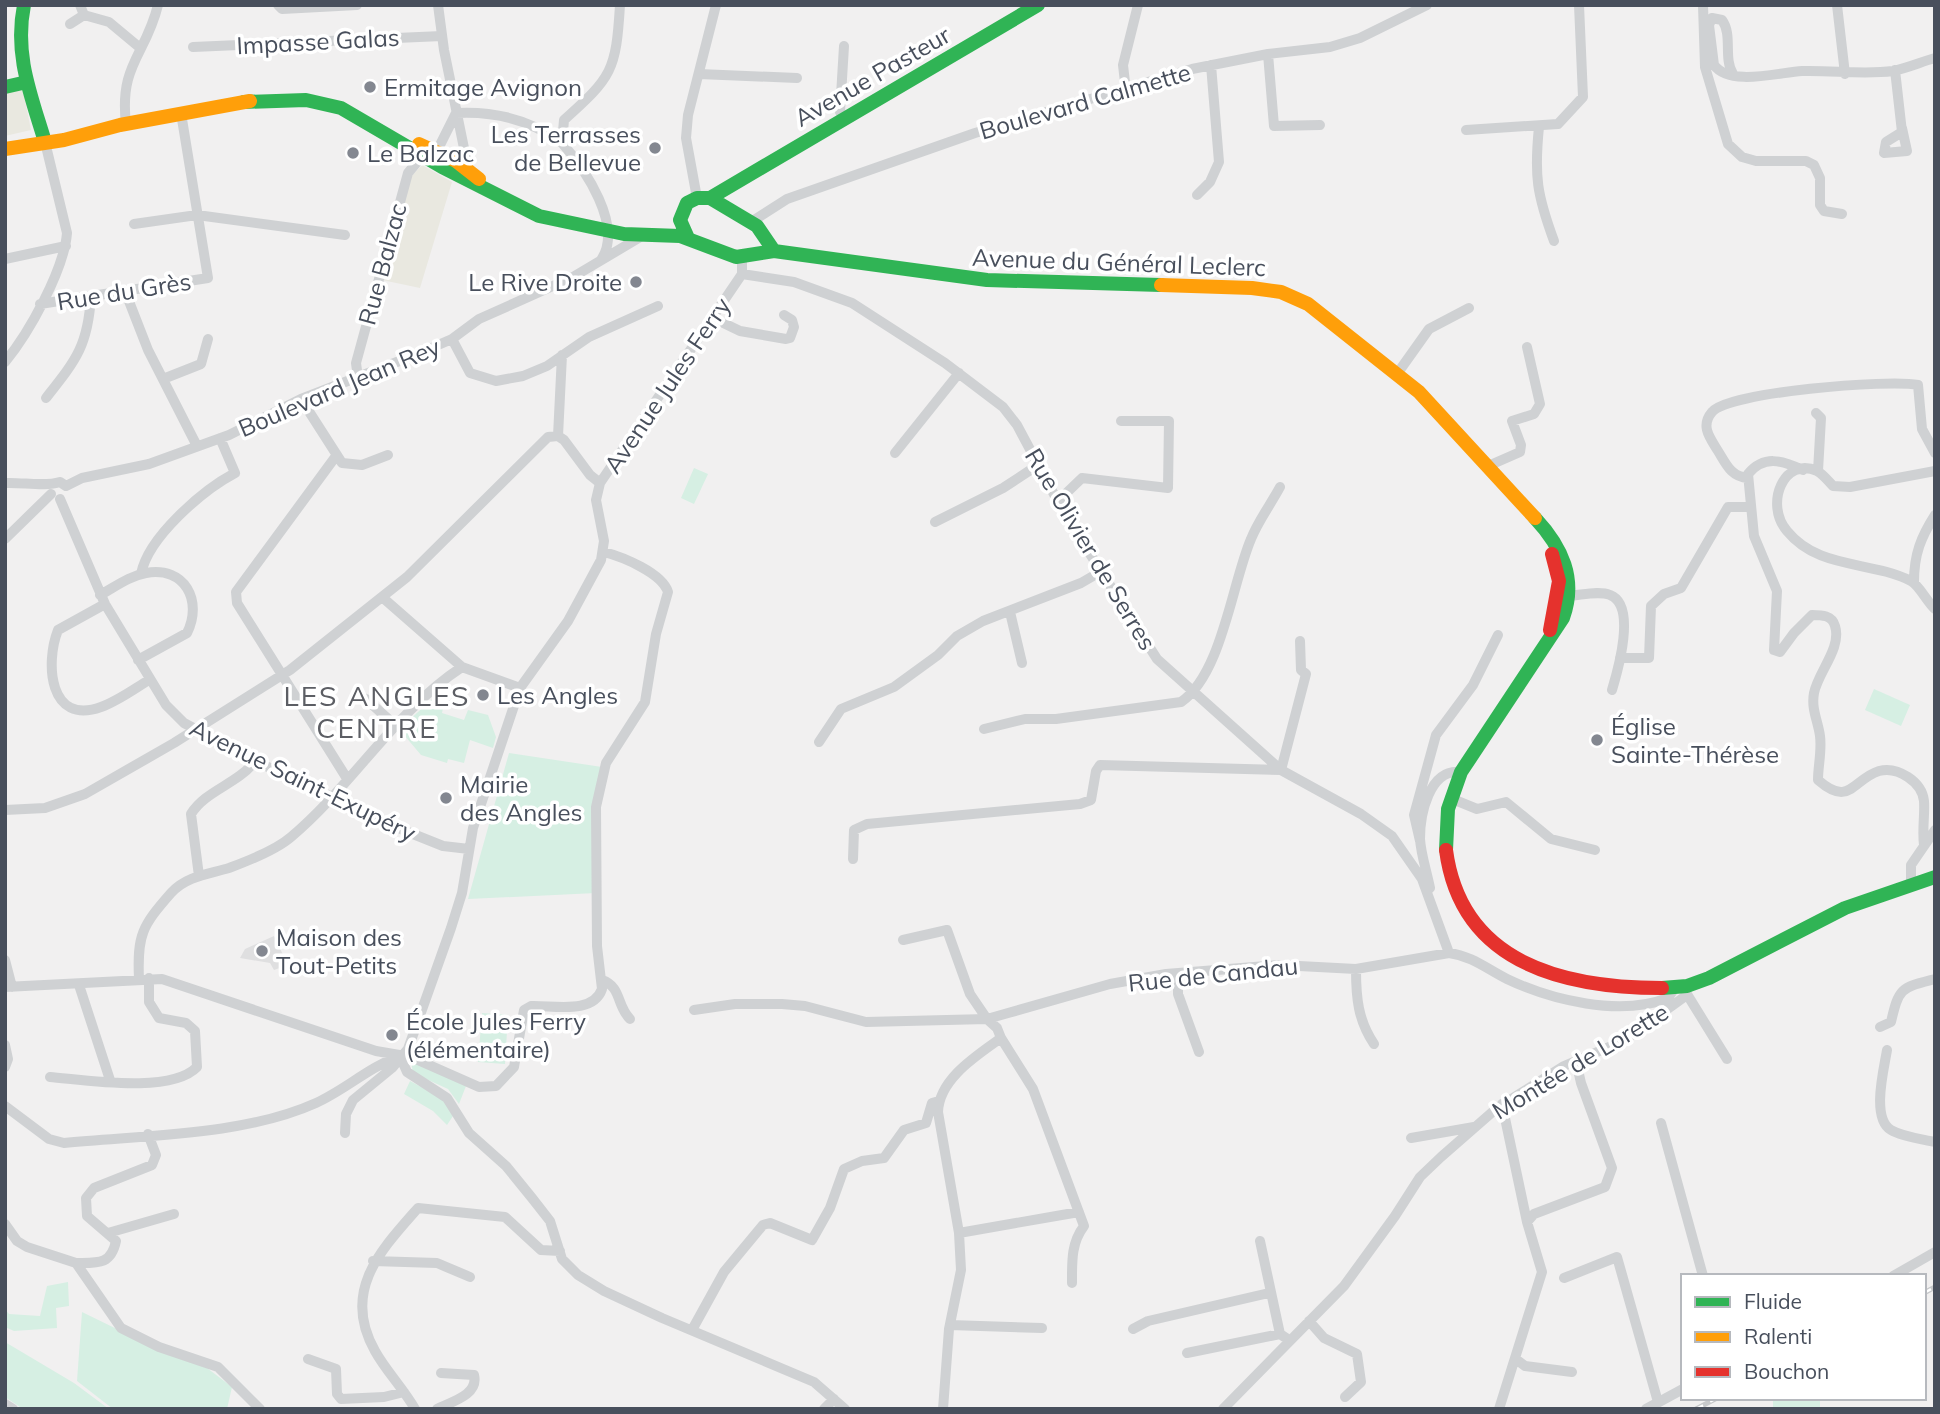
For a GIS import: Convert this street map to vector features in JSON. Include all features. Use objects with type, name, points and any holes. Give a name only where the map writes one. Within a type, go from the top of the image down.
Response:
[{"type":"main road","points":[[24,5],[17,48],[44,138]]},
{"type":"main road","name":"Avenue Pasteur","points":[[666,234],[680,220],[687,203],[728,186],[1034,6]]},
{"type":"main road","points":[[5,88],[27,82]]},
{"type":"main road","points":[[5,149],[91,125],[123,125],[291,94],[330,98],[352,105],[428,154],[539,216],[642,236],[666,234],[688,238],[749,256],[761,235]]},
{"type":"main road","points":[[5,140],[44,138]]},
{"type":"main road","points":[[728,186],[730,209]]},
{"type":"main road","points":[[703,198],[730,209],[751,222],[774,251]]},
{"type":"main road","points":[[680,220],[688,238]]},
{"type":"main road","name":"Avenue du Général Leclerc","points":[[749,256],[774,251],[974,279],[1252,288],[1281,292],[1325,316],[1436,407],[1556,543],[1568,573],[1564,596]]},
{"type":"main road","points":[[1564,596],[1563,618],[1461,772],[1450,798],[1445,830],[1450,874],[1464,908],[1495,943],[1515,958],[1559,979],[1613,988],[1682,990],[1859,901],[1935,877]]},
{"type":"street","points":[[123,125],[126,82],[139,47],[154,22],[158,5]]},
{"type":"street","points":[[278,5],[282,9],[357,5]]},
{"type":"street","points":[[438,5],[466,158],[457,168]]},
{"type":"street","points":[[562,143],[564,120],[604,84],[614,60],[620,5]]},
{"type":"street","points":[[703,198],[687,138],[688,115],[716,5]]},
{"type":"street","name":"Boulevard Calmette","points":[[751,222],[788,199],[975,133],[1211,65],[1268,54],[1330,47],[1360,38],[1427,5]]},
{"type":"street","points":[[1466,130],[1490,126],[1539,127],[1558,124],[1583,97],[1580,5]]},
{"type":"street","points":[[1703,5],[1705,67],[1728,144],[1742,157],[1756,161],[1806,161],[1814,165],[1820,178],[1820,205],[1824,211],[1842,214]]},
{"type":"street","points":[[1837,5],[1845,74]]},
{"type":"street","points":[[70,24],[82,10],[109,22],[139,47]]},
{"type":"street","points":[[1126,91],[1123,65],[1138,10]]},
{"type":"street","points":[[1733,74],[1729,63],[1726,26],[1722,20],[1712,18],[1709,25],[1714,65],[1723,72],[1733,74],[1773,76],[1802,71],[1845,74],[1895,70],[1935,58]]},
{"type":"street","name":"Impasse Galas","points":[[194,47],[442,36]]},
{"type":"street","points":[[844,117],[840,112],[845,46]]},
{"type":"street","points":[[1268,54],[1274,126],[1320,125]]},
{"type":"street","points":[[1197,195],[1209,182],[1219,162],[1211,65]]},
{"type":"street","points":[[1895,70],[1902,128]]},
{"type":"street","points":[[699,74],[797,78]]},
{"type":"street","name":"Rue du Grès","points":[[40,304],[208,278],[181,113]]},
{"type":"street","points":[[456,113],[496,114],[543,129],[562,143],[584,172],[600,202],[610,231],[608,249],[601,261]]},
{"type":"street","name":"Rue Balzac","points":[[358,378],[356,363],[408,173],[428,154],[456,113]]},
{"type":"street","points":[[1539,127],[1534,168],[1537,189],[1554,241]]},
{"type":"street","points":[[5,362],[56,275],[66,246],[67,233],[44,138]]},
{"type":"street","points":[[134,224],[197,215],[345,235]]},
{"type":"street","name":"Boulevard Jean Rey","points":[[55,493],[60,482],[66,486],[82,478],[149,464],[220,438],[301,399],[452,339],[479,319],[601,261],[642,236]]},
{"type":"street","points":[[5,258],[66,246]]},
{"type":"street","name":"Avenue Jules Ferry","points":[[604,552],[596,500],[600,483],[742,274],[749,256]]},
{"type":"street","name":"Rue Olivier de Serres","points":[[742,274],[794,282],[852,303],[959,373],[1010,414],[1100,572],[1157,659],[1281,770],[1361,814],[1392,836],[1422,879],[1449,953]]},
{"type":"street","points":[[125,291],[163,379],[197,446]]},
{"type":"street","points":[[46,398],[77,358],[89,320],[91,296]]},
{"type":"street","points":[[452,339],[470,373],[496,381],[523,376],[547,366],[589,337],[658,306]]},
{"type":"street","points":[[1397,374],[1429,329],[1469,308]]},
{"type":"street","points":[[713,318],[740,331],[786,339],[790,338],[794,327],[792,320],[784,315]]},
{"type":"street","points":[[163,379],[201,364],[208,339]]},
{"type":"street","points":[[1488,466],[1520,452],[1521,445],[1512,421],[1534,414],[1540,404],[1527,347]]},
{"type":"street","points":[[562,355],[558,436],[590,475],[600,483]]},
{"type":"street","points":[[895,453],[959,373]]},
{"type":"street","points":[[1748,478],[1739,477],[1730,470],[1707,432],[1708,418],[1714,409],[1732,402],[1829,386],[1918,386],[1922,429],[1935,453]]},
{"type":"street","points":[[301,399],[342,463],[366,463],[388,455]]},
{"type":"street","points":[[1816,414],[1821,418],[1818,471]]},
{"type":"street","points":[[1058,501],[1082,478],[1168,488],[1169,421],[1121,421]]},
{"type":"street","points":[[5,810],[45,808],[85,794],[282,676],[407,577],[500,487],[542,442],[558,436]]},
{"type":"street","points":[[141,574],[150,555],[191,501],[235,472],[220,438]]},
{"type":"street","points":[[336,456],[236,592],[237,604],[346,778]]},
{"type":"street","points":[[1924,845],[1924,800],[1919,787],[1908,777],[1894,771],[1878,772],[1850,791],[1842,792],[1829,790],[1818,780],[1820,739],[1813,709],[1815,691],[1834,645],[1836,629],[1833,620],[1825,615],[1812,615],[1780,652],[1774,650],[1777,590],[1754,536],[1748,507],[1748,478],[1754,467],[1766,460],[1789,463],[1803,470],[1818,471],[1833,486],[1850,487],[1935,471]]},
{"type":"street","points":[[935,522],[1003,488],[1038,465]]},
{"type":"street","points":[[1803,470],[1787,477],[1777,488],[1776,501],[1781,523],[1788,533],[1811,552],[1829,561],[1914,582],[1935,609]]},
{"type":"street","points":[[5,483],[42,482],[55,493],[5,539]]},
{"type":"street","points":[[984,729],[1024,719],[1056,719],[1181,702],[1193,694],[1217,645],[1251,540],[1280,487]]},
{"type":"street","name":"Avenue Saint-Exupéry","points":[[55,493],[103,599],[149,680],[175,715],[195,729],[255,761],[424,839],[443,846],[469,849]]},
{"type":"street","points":[[1620,658],[1649,659],[1651,606],[1664,594],[1681,588],[1728,507],[1748,507]]},
{"type":"street","points":[[1914,582],[1920,540],[1935,515]]},
{"type":"street","points":[[5,960],[8,987],[79,985],[144,979],[178,982],[376,1051],[400,1056],[416,1059],[479,1087],[496,1086],[514,1067],[524,1010],[531,1006],[581,1006],[593,1003],[600,996],[602,980],[597,946],[596,807],[607,763],[645,702],[656,634],[668,592],[660,579],[619,556],[604,552],[568,621],[520,688],[469,849],[462,893],[451,929],[408,1049],[400,1056],[392,1068],[353,1100],[346,1114],[345,1133]]},
{"type":"street","points":[[138,660],[179,640],[187,633],[194,614],[192,594],[180,579],[159,572],[141,574],[58,630],[50,666],[56,693],[67,704],[89,710],[111,702],[149,680]]},
{"type":"street","points":[[818,742],[841,709],[894,687],[923,667],[957,636],[983,621],[1010,612],[1045,594],[1081,583],[1100,572]]},
{"type":"street","points":[[1564,596],[1609,594],[1619,602],[1625,625],[1612,690]]},
{"type":"street","points":[[382,597],[462,667],[520,688]]},
{"type":"street","points":[[1010,612],[1022,663]]},
{"type":"street","points":[[1431,906],[1414,815],[1436,735],[1473,685],[1498,635]]},
{"type":"street","points":[[853,859],[854,830],[867,824],[1080,804],[1091,800],[1096,771],[1100,765],[1281,770],[1306,674],[1301,670],[1300,641]]},
{"type":"street","points":[[50,1077],[157,1083],[177,1080],[197,1067],[195,1031],[186,1023],[159,1018],[149,1002],[138,939],[145,926],[172,891],[199,876],[228,868],[282,843],[443,679],[462,667]]},
{"type":"street","points":[[357,695],[366,699],[396,726]]},
{"type":"street","points":[[199,876],[191,814],[198,803],[247,771],[255,761]]},
{"type":"street","points":[[1420,841],[1425,805],[1439,778],[1447,772],[1461,772]]},
{"type":"street","points":[[1450,798],[1477,809],[1506,802],[1551,839],[1595,850]]},
{"type":"street","points":[[1912,883],[1910,865],[1935,830]]},
{"type":"street","points":[[903,940],[947,930],[970,994],[986,1019],[997,1028],[1033,1089],[1084,1226],[1076,1236],[1072,1255],[1072,1283]]},
{"type":"street","points":[[1449,953],[1473,959],[1535,992],[1565,1002],[1648,1003],[1668,998],[1682,990],[1727,1059]]},
{"type":"street","name":"Rue de Candau","points":[[694,1010],[735,1004],[782,1004],[805,1006],[866,1022],[986,1019],[1110,984],[1178,974],[1280,965],[1356,969],[1449,953]]},
{"type":"street","points":[[1356,969],[1356,1002],[1363,1028],[1374,1044]]},
{"type":"street","points":[[1178,974],[1178,994],[1199,1052]]},
{"type":"street","points":[[1880,1027],[1891,1022],[1899,991],[1905,986],[1935,979]]},
{"type":"street","points":[[602,980],[611,983],[617,991],[620,1009],[630,1019]]},
{"type":"street","points":[[79,985],[110,1080]]},
{"type":"street","name":"Montée de Lorette","points":[[1223,1409],[1284,1337],[1309,1321],[1368,1256],[1420,1177],[1474,1127],[1503,1104],[1576,1060],[1623,1041],[1682,990]]},
{"type":"street","points":[[943,1409],[950,1325],[961,1270],[959,1233],[939,1096],[972,1057],[1001,1038]]},
{"type":"street","points":[[5,1045],[8,1059],[5,1067]]},
{"type":"street","points":[[1887,1050],[1880,1091],[1886,1125],[1893,1131],[1935,1142]]},
{"type":"street","points":[[5,1106],[49,1139],[64,1143],[226,1126],[270,1118],[316,1103],[384,1062],[400,1056]]},
{"type":"street","points":[[400,1056],[407,1072],[447,1098],[469,1133],[506,1166],[533,1198],[550,1221],[562,1259],[578,1275],[604,1291],[814,1382],[845,1409]]},
{"type":"street","points":[[1527,1222],[1534,1214],[1605,1188],[1612,1168],[1581,1083],[1576,1060]]},
{"type":"street","points":[[692,1330],[724,1272],[764,1225],[770,1223],[812,1240],[830,1208],[844,1168],[862,1161],[884,1158],[904,1130],[926,1123],[932,1103],[939,1101]]},
{"type":"street","points":[[1499,1409],[1517,1360],[1542,1272],[1527,1222],[1503,1104]]},
{"type":"street","points":[[1661,1123],[1702,1274]]},
{"type":"street","points":[[1411,1138],[1474,1127]]},
{"type":"street","points":[[5,1224],[17,1241],[37,1250],[76,1264],[104,1263],[113,1255],[116,1241],[87,1216],[86,1198],[94,1188],[152,1165],[156,1155],[148,1134]]},
{"type":"street","points":[[415,1409],[369,1340],[365,1314],[365,1282],[373,1261],[418,1208],[505,1217],[541,1250],[560,1251]]},
{"type":"street","points":[[959,1233],[1079,1212]]},
{"type":"street","points":[[108,1233],[124,1226],[174,1214]]},
{"type":"street","points":[[1187,1353],[1284,1337],[1269,1293],[1261,1241]]},
{"type":"street","points":[[1896,1274],[1935,1252]]},
{"type":"street","points":[[1564,1278],[1617,1256],[1658,1402]]},
{"type":"street","points":[[373,1261],[438,1263],[470,1277]]},
{"type":"street","points":[[76,1264],[121,1328],[159,1347],[218,1367],[260,1409]]},
{"type":"street","points":[[1133,1329],[1148,1321],[1269,1293]]},
{"type":"street","points":[[1309,1321],[1324,1338],[1357,1354],[1361,1382],[1345,1396]]},
{"type":"street","points":[[950,1325],[1042,1328]]},
{"type":"street","points":[[308,1359],[335,1369],[337,1394],[341,1399],[384,1397],[404,1392]]},
{"type":"street","points":[[1517,1360],[1525,1366],[1572,1372]]},
{"type":"street","points":[[437,1409],[462,1398],[474,1388],[475,1381],[474,1375],[465,1372],[441,1373]]},
{"type":"street","points":[[1646,1409],[1681,1389]]},
{"type":"street","points":[[824,1409],[834,1399]]},
{"type":"street","points":[[5,1405],[13,1409]]},
{"type":"shaded area","points":[[23,90],[31,130],[5,136],[5,92]]},
{"type":"shaded area","points":[[422,165],[452,182],[420,288],[382,280],[409,179]]},
{"type":"shaded area","name":"Maison des Tout-Petits","points":[[274,936],[288,965],[274,970],[270,963],[240,958],[245,949]]},
{"type":"green space","points":[[694,468],[708,474],[694,504],[681,498]]},
{"type":"green space","points":[[1874,689],[1910,705],[1901,726],[1865,710]]},
{"type":"green space","points":[[437,695],[445,698],[442,713],[464,720],[468,710],[488,715],[496,737],[493,748],[470,740],[464,763],[448,759],[447,763],[421,755],[399,729]]},
{"type":"green space","points":[[509,753],[602,767],[596,893],[468,899]]},
{"type":"green space","points":[[482,1013],[508,1015],[505,1064],[478,1062]]},
{"type":"green space","points":[[411,1061],[466,1086],[459,1104],[448,1089],[413,1073]]},
{"type":"green space","points":[[410,1081],[444,1099],[455,1113],[447,1125],[433,1111],[404,1094]]},
{"type":"green space","points":[[68,1282],[69,1306],[56,1308],[57,1328],[14,1331],[5,1327],[5,1309],[9,1314],[40,1316],[47,1286]]},
{"type":"green space","points":[[82,1312],[164,1352],[207,1368],[232,1387],[227,1409],[113,1409],[77,1381]]},
{"type":"green space","points":[[5,1342],[74,1383],[109,1409],[23,1409],[5,1397]]},
{"type":"green space","points":[[1773,1400],[1820,1400],[1820,1409],[1773,1409]]},
{"type":"railway","points":[[1926,1292],[1935,1287]]},
{"type":"railway","points":[[1696,1409],[1713,1400]]},
{"type":"traffic: fast","points":[[24,5],[21,23],[23,58],[45,142]]},
{"type":"traffic: fast","points":[[710,198],[1038,5]]},
{"type":"traffic: fast","points":[[5,87],[27,82]]},
{"type":"traffic: fast","points":[[244,102],[306,100],[341,108],[442,167],[539,216],[624,234],[680,236],[736,257],[774,251]]},
{"type":"traffic: fast","points":[[688,238],[680,220],[687,203],[697,198],[710,198],[757,226],[774,251],[987,280],[1161,285]]},
{"type":"traffic: fast","points":[[1446,850],[1448,809],[1461,772],[1563,618],[1567,604],[1564,564],[1553,540],[1535,518]]},
{"type":"traffic: fast","points":[[1662,988],[1687,986],[1709,978],[1845,908],[1935,877]]},
{"type":"traffic: slow","points":[[5,149],[64,140],[120,125],[250,101]]},
{"type":"traffic: slow","points":[[419,144],[456,161],[479,179]]},
{"type":"traffic: slow","points":[[1161,285],[1252,288],[1281,292],[1308,304],[1419,392],[1535,518]]},
{"type":"traffic: jam","points":[[1550,630],[1559,581],[1552,554]]},
{"type":"traffic: jam","points":[[1446,850],[1456,889],[1472,920],[1495,944],[1523,962],[1555,974],[1589,982],[1662,988]]},
{"type":"place","name":"Ermitage Avignon","points":[[370,87]]},
{"type":"place","name":"Les Terrasses de Bellevue","points":[[655,148]]},
{"type":"place","name":"Le Balzac","points":[[353,153]]},
{"type":"place","name":"Le Rive Droite","points":[[636,282]]},
{"type":"place","name":"Les Angles","points":[[483,695]]},
{"type":"place","name":"Église Sainte-Thérèse","points":[[1597,740]]},
{"type":"place","name":"Mairie des Angles","points":[[446,798]]},
{"type":"place","name":"Maison des Tout-Petits","points":[[262,951]]},
{"type":"place","name":"École Jules Ferry (élémentaire)","points":[[392,1035]]},
{"type":"district","name":"LES ANGLES CENTRE","points":[[377,711]]}]
